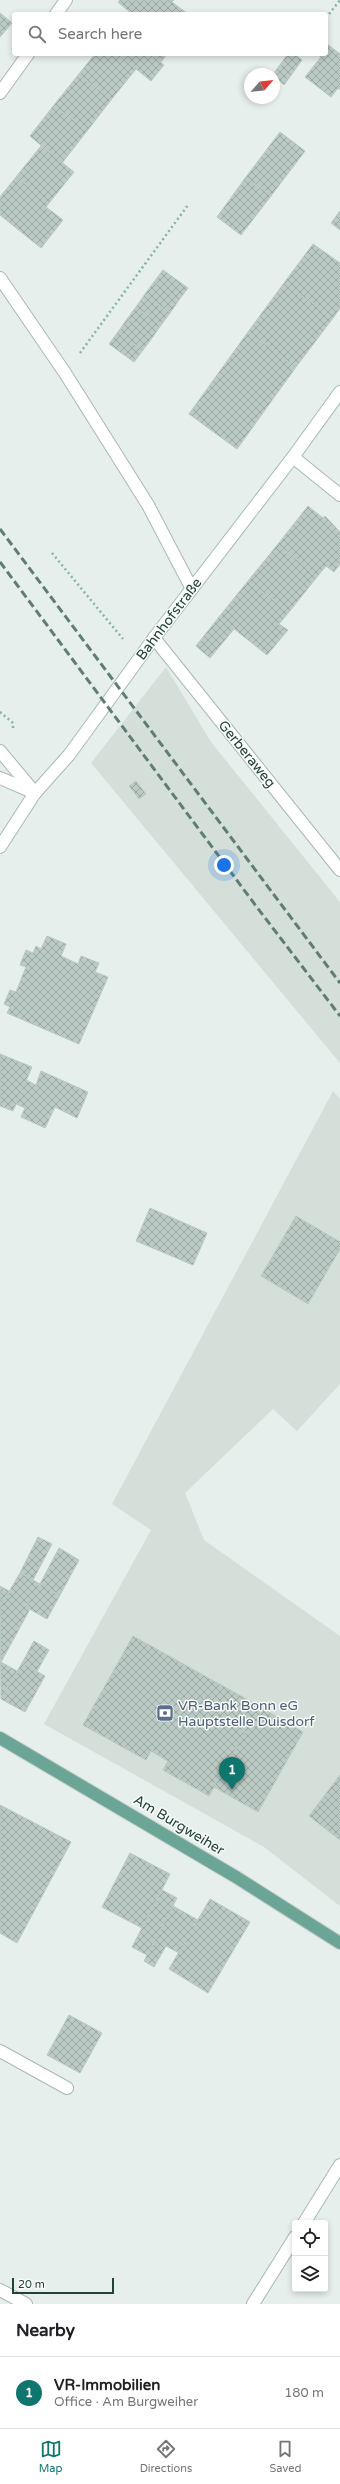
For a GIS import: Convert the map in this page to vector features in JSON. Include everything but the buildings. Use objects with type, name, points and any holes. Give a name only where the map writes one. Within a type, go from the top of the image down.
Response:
[{"type":"main road","name":"Am Burgweiher","points":[[0,1738],[236,1877],[340,1943]]},
{"type":"street","points":[[57,12],[66,0]]},
{"type":"street","points":[[0,93],[27,56]]},
{"type":"street","points":[[0,278],[65,373],[148,505],[192,589]]},
{"type":"street","name":"Bahnhofstraße","points":[[0,847],[35,793],[69,755],[154,638],[293,458],[340,392]]},
{"type":"street","points":[[293,458],[340,495]]},
{"type":"street","name":"Gerberaweg","points":[[154,638],[340,870]]},
{"type":"street","points":[[0,751],[35,793]]},
{"type":"street","points":[[0,778],[35,793]]},
{"type":"street","points":[[0,2051],[67,2088]]},
{"type":"street","points":[[306,2220],[340,2165]]},
{"type":"street","points":[[253,2304],[292,2242]]},
{"type":"street","points":[[0,2290],[26,2304]]},
{"type":"path","points":[[328,15],[340,0]]},
{"type":"path","points":[[65,373],[188,205]]},
{"type":"path","points":[[52,553],[106,621],[140,657]]},
{"type":"path","points":[[0,712],[13,723]]},
{"type":"shaded area","points":[[166,667],[211,742],[340,902],[340,1063],[91,763]]},
{"type":"shaded area","points":[[333,1091],[340,1099],[340,1384],[297,1431],[273,1409],[185,1493],[204,1540],[340,1636],[340,1906],[264,1847],[44,1724],[151,1530],[112,1504]]},
{"type":"railway","points":[[0,529],[340,983]]},
{"type":"railway","points":[[0,562],[256,906],[340,1016]]},
{"type":"place","name":"VR-Bank Bonn eG Hauptstelle Duisdorf","points":[[165,1713]]},
{"type":"place","name":"VR-Immobilien","points":[[232,1790]]}]
